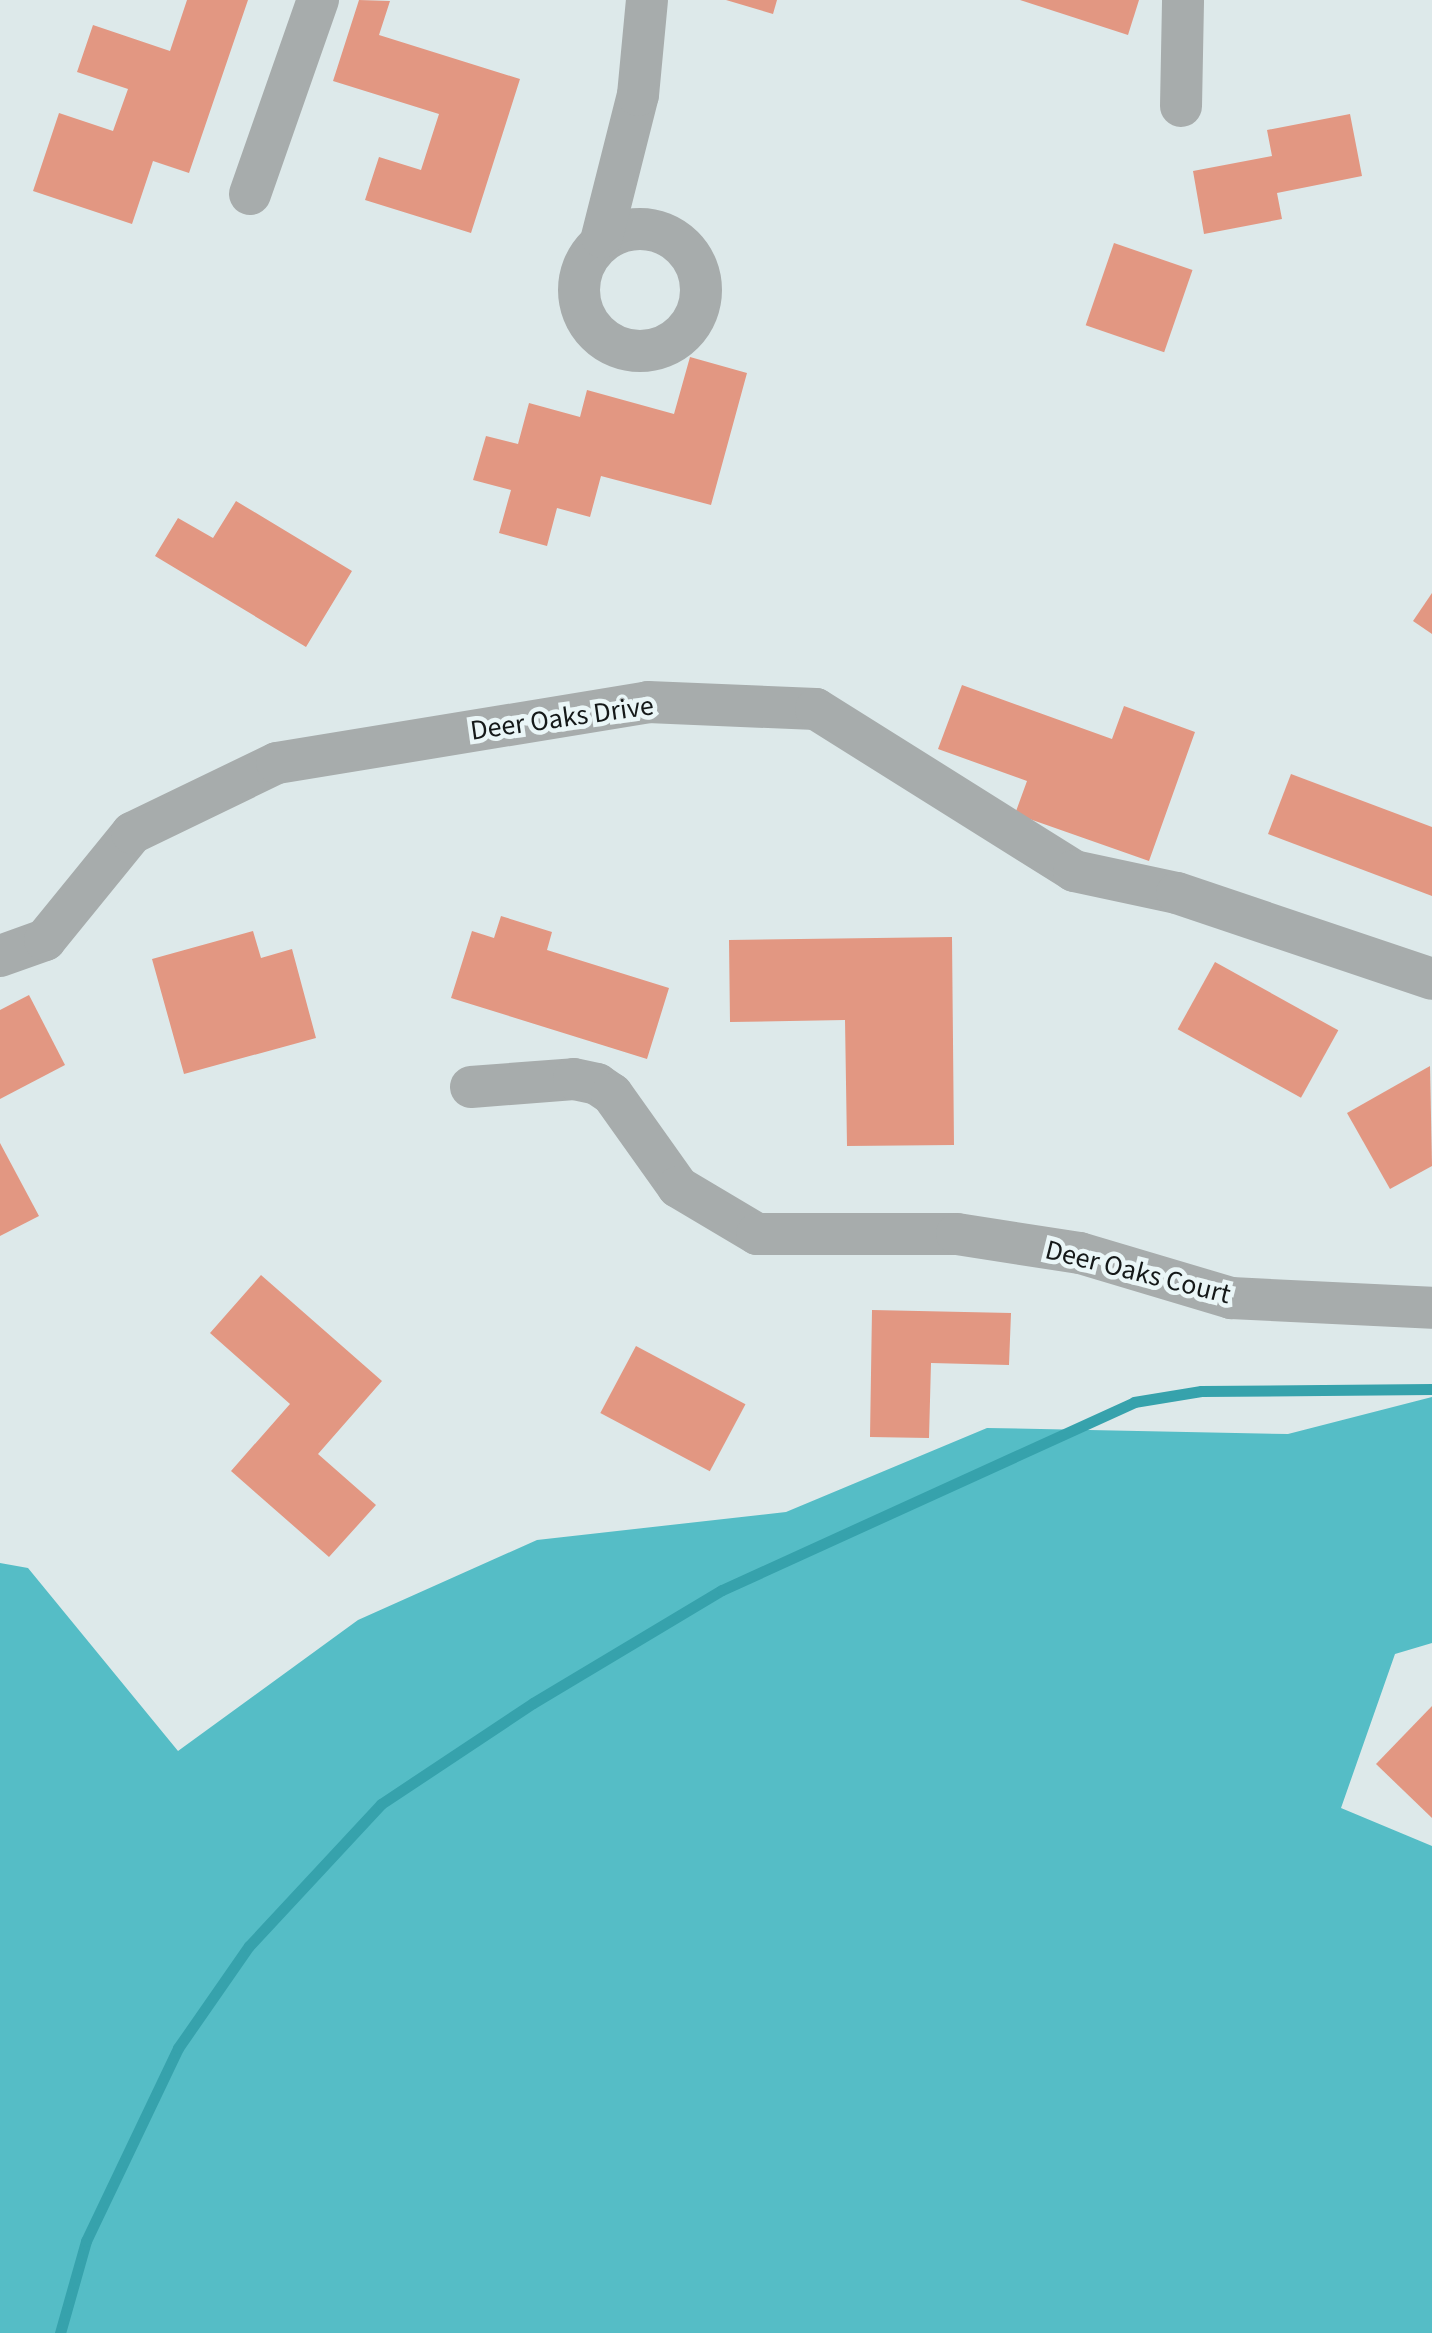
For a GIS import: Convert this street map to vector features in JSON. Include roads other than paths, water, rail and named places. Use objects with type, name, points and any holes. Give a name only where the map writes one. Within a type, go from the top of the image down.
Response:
[{"type":"street","points":[[250,194],[318,0]]},
{"type":"street","points":[[602,237],[638,95],[646,0]]},
{"type":"street","points":[[1181,106],[1184,0]]},
{"type":"street","name":"Deer Oaks Drive","points":[[0,956],[45,940],[132,834],[277,763],[648,702],[816,709],[1074,872],[1177,893],[1432,980]]},
{"type":"street","name":"Deer Oaks Court","points":[[470,1087],[574,1079],[597,1084],[612,1094],[678,1187],[757,1234],[956,1234],[1080,1253],[1231,1298],[1432,1308]]},
{"type":"waterway","points":[[60,2333],[86,2241],[178,2048],[249,1946],[381,1804],[533,1703],[722,1590],[1134,1402],[1201,1391],[1432,1389]]}]
